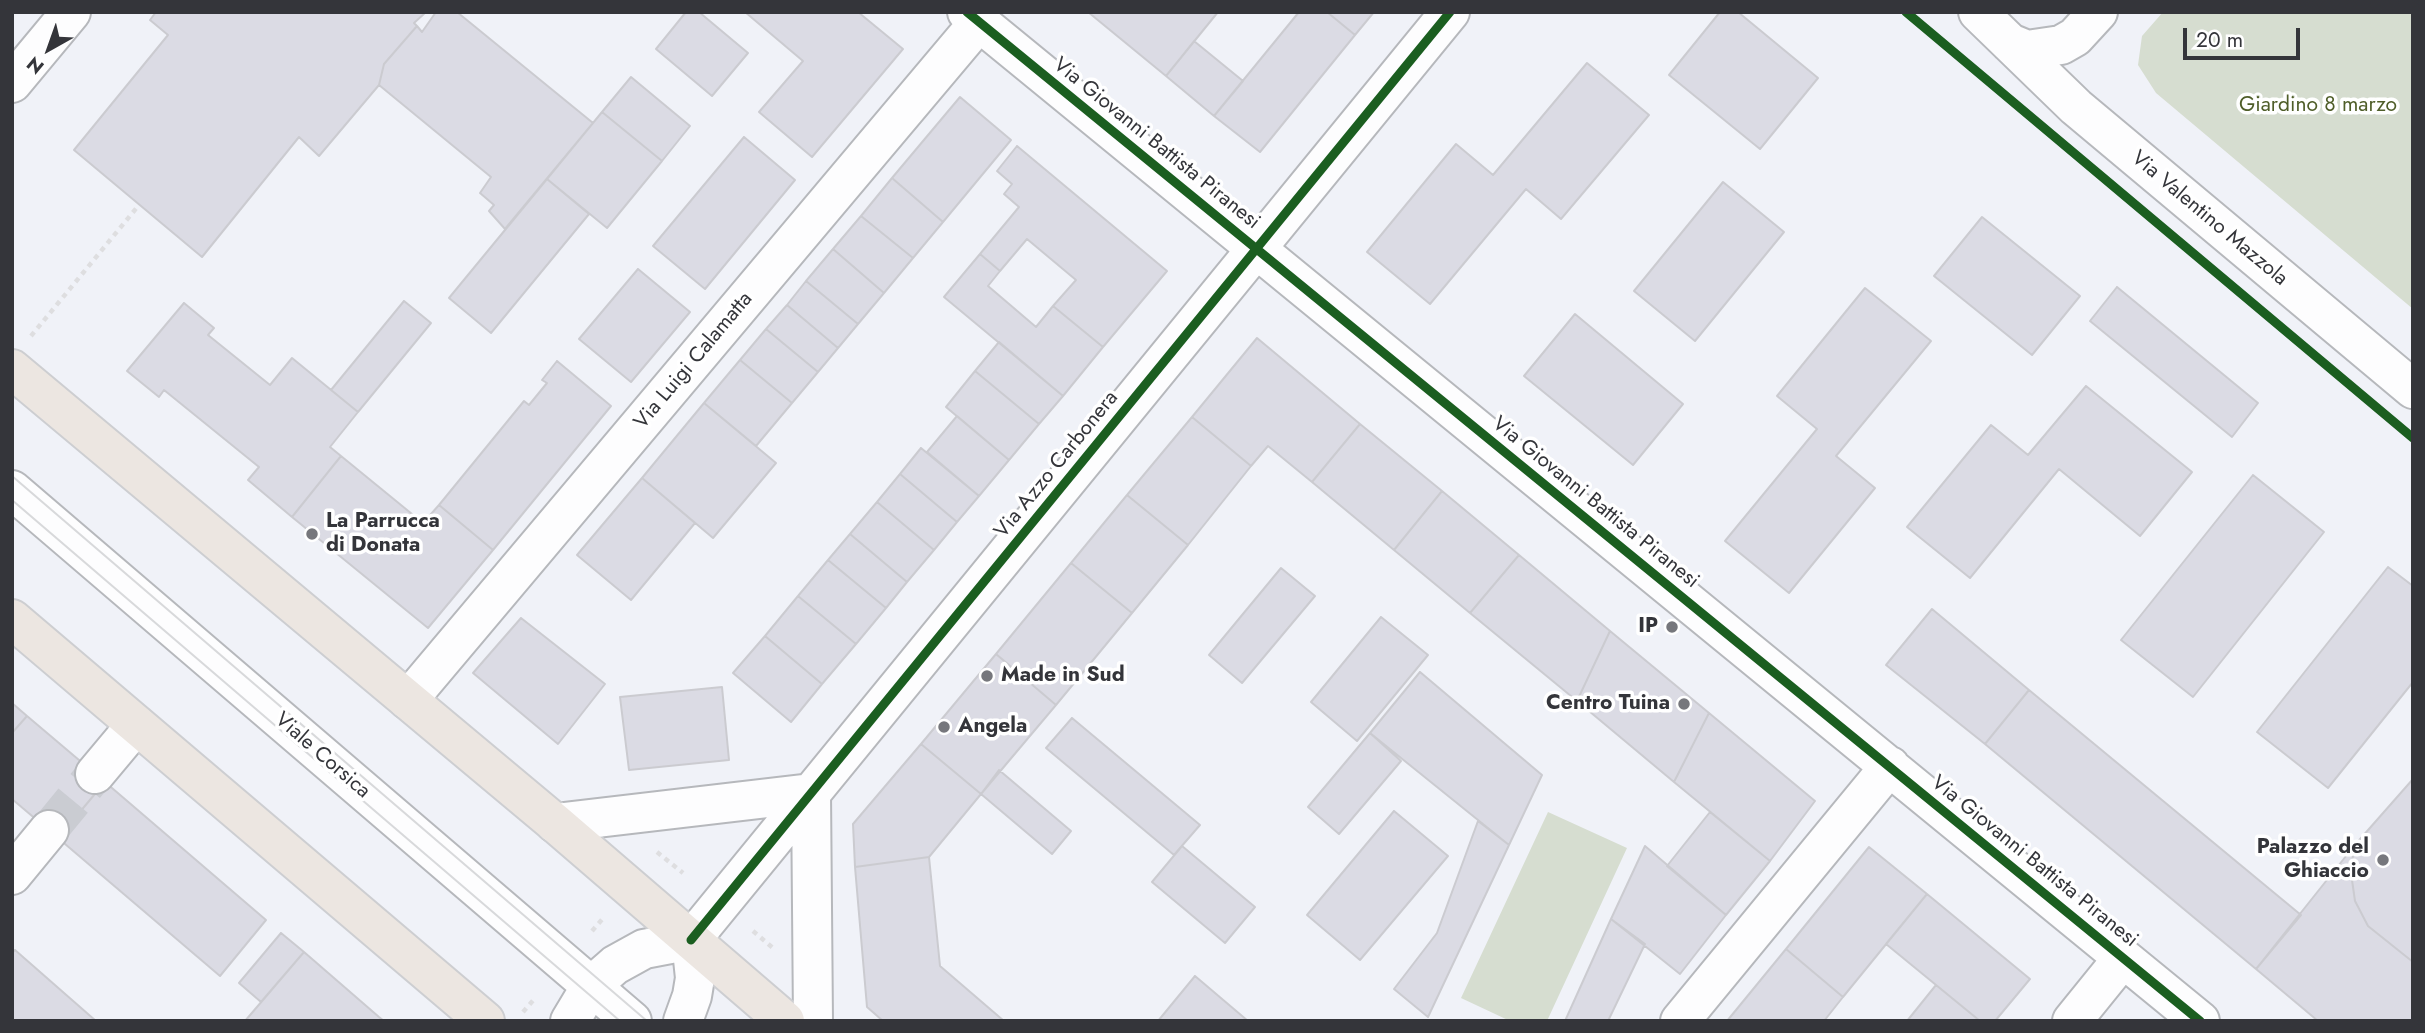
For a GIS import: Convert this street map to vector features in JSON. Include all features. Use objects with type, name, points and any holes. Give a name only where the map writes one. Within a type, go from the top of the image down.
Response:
[{"type":"main road","points":[[20,354],[408,700],[785,1021]]},
{"type":"main road","points":[[12,619],[485,1021]]},
{"type":"street","points":[[12,83],[71,12]]},
{"type":"street","name":"Via Azzo Carbonera","points":[[691,940],[1450,12]]},
{"type":"street","points":[[1978,12],[2027,50],[2061,46],[2075,37],[2098,12]]},
{"type":"street","points":[[2001,28],[2018,22],[2035,24],[2064,20],[2084,12]]},
{"type":"street","name":"Via Giovanni Battista Piranesi","points":[[973,17],[2200,1021]]},
{"type":"street","name":"Via Luigi Calamatta","points":[[408,700],[973,17]]},
{"type":"street","name":"Via Valentino Mazzola","points":[[2001,28],[2076,107],[2413,389]]},
{"type":"street","name":"Viale Corsica","points":[[12,490],[632,1021]]},
{"type":"street","points":[[96,774],[136,725]]},
{"type":"street","points":[[1680,1021],[1890,766]]},
{"type":"street","points":[[555,823],[811,793],[813,1021]]},
{"type":"street","points":[[12,875],[49,830]]},
{"type":"street","points":[[570,1021],[579,1003],[607,971],[630,956],[658,945],[691,940],[695,978],[683,1021]]},
{"type":"street","points":[[2072,1021],[2123,958]]},
{"type":"path","points":[[20,354],[139,205]]},
{"type":"path","points":[[658,853],[683,873]]},
{"type":"path","points":[[752,931],[773,948]]},
{"type":"green space","name":"Giardino 8 marzo","points":[[2163,12],[2413,12],[2413,309],[2156,93],[2138,65],[2142,36]]},
{"type":"green space","points":[[1548,812],[1627,848],[1547,1021],[1510,1021],[1461,998]]},
{"type":"building","points":[[156,12],[426,12],[414,23],[417,26],[384,64],[379,85],[319,156],[299,137],[202,257],[74,150],[168,35],[150,20]]},
{"type":"building","points":[[436,12],[457,12],[593,123],[505,229],[489,211],[494,205],[480,193],[491,177],[379,85],[384,64],[417,26],[422,32]]},
{"type":"building","points":[[686,12],[699,12],[748,53],[712,96],[656,49]]},
{"type":"building","points":[[745,12],[858,12],[903,49],[812,157],[759,112],[803,61]]},
{"type":"building","points":[[1088,12],[1218,12],[1166,76]]},
{"type":"building","points":[[1299,12],[1327,12],[1355,35],[1260,152],[1214,116]]},
{"type":"building","points":[[1327,12],[1374,12],[1355,35]]},
{"type":"building","points":[[1720,12],[1738,12],[1818,78],[1760,149],[1669,75]]},
{"type":"building","points":[[1194,41],[1243,81],[1214,116],[1166,76]]},
{"type":"building","points":[[1587,63],[1649,115],[1561,219],[1526,189],[1430,304],[1367,252],[1456,144],[1493,175]]},
{"type":"building","points":[[631,77],[690,126],[662,161],[602,112]]},
{"type":"building","points":[[960,97],[1011,140],[943,222],[892,178]]},
{"type":"building","points":[[602,112],[662,161],[607,228],[547,179]]},
{"type":"building","points":[[744,137],[795,180],[705,289],[653,246]]},
{"type":"building","points":[[1017,146],[1167,271],[1103,347],[1053,306],[1076,280],[1027,239],[1000,271],[980,254],[1019,207],[1004,194],[1012,184],[997,171]]},
{"type":"building","points":[[892,178],[943,222],[913,258],[861,216]]},
{"type":"building","points":[[547,179],[589,214],[491,333],[449,298]]},
{"type":"building","points":[[1723,182],[1784,232],[1695,341],[1634,291]]},
{"type":"building","points":[[861,216],[913,258],[884,293],[833,249]]},
{"type":"building","points":[[1982,217],[2080,296],[2032,355],[1934,276]]},
{"type":"building","points":[[833,249],[884,293],[858,324],[806,281]]},
{"type":"building","points":[[980,254],[1000,271],[988,286],[1036,327],[1053,306],[1103,347],[1063,396],[944,297]]},
{"type":"building","points":[[638,269],[690,312],[631,382],[579,339]]},
{"type":"building","points":[[806,281],[858,324],[838,348],[787,305]]},
{"type":"building","points":[[2117,287],[2258,403],[2232,437],[2090,321]]},
{"type":"building","points":[[1865,288],[1931,341],[1836,456],[1875,488],[1789,593],[1725,541],[1817,429],[1777,396]]},
{"type":"building","points":[[404,301],[431,323],[358,412],[331,390]]},
{"type":"building","points":[[184,303],[214,328],[208,335],[270,385],[292,358],[358,412],[330,447],[341,456],[292,517],[248,480],[259,467],[164,390],[159,397],[127,371]]},
{"type":"building","points":[[787,305],[838,348],[818,372],[766,329]]},
{"type":"building","points":[[1575,314],[1683,404],[1633,465],[1524,376]]},
{"type":"building","points":[[766,329],[818,372],[792,403],[740,360]]},
{"type":"building","points":[[1257,338],[1360,424],[1312,482],[1268,446],[1251,466],[1192,417]]},
{"type":"building","points":[[999,342],[1063,396],[1039,424],[975,371]]},
{"type":"building","points":[[740,360],[792,403],[756,446],[704,403]]},
{"type":"building","points":[[557,361],[611,406],[493,550],[439,505],[524,401],[529,405],[547,383],[542,380]]},
{"type":"building","points":[[975,371],[1039,424],[1009,460],[946,407]]},
{"type":"building","points":[[2086,386],[2192,472],[2140,536],[2059,469],[1970,578],[1907,527],[1991,425],[2028,455]]},
{"type":"building","points":[[704,403],[776,463],[713,538],[642,478]]},
{"type":"building","points":[[957,416],[1009,460],[979,496],[927,452]]},
{"type":"building","points":[[1192,417],[1251,466],[1188,545],[1127,495]]},
{"type":"building","points":[[1360,424],[1442,491],[1394,550],[1312,482]]},
{"type":"building","points":[[921,448],[979,496],[957,522],[900,474]]},
{"type":"building","points":[[341,456],[423,523],[439,505],[493,550],[428,628],[292,517]]},
{"type":"building","points":[[900,474],[957,522],[934,550],[877,502]]},
{"type":"building","points":[[2253,475],[2324,532],[2193,697],[2121,640]]},
{"type":"building","points":[[642,478],[695,523],[631,600],[577,555]]},
{"type":"building","points":[[1442,491],[1519,555],[1470,613],[1394,550]]},
{"type":"building","points":[[1127,495],[1188,545],[1132,613],[1071,563]]},
{"type":"building","points":[[877,502],[934,550],[907,582],[850,534]]},
{"type":"building","points":[[850,534],[907,582],[886,608],[828,560]]},
{"type":"building","points":[[1519,555],[1610,631],[1577,701],[1470,613]]},
{"type":"building","points":[[828,560],[886,608],[856,644],[798,596]]},
{"type":"building","points":[[1071,563],[1132,613],[1056,705],[996,654]]},
{"type":"building","points":[[2388,567],[2413,586],[2413,682],[2328,788],[2257,732]]},
{"type":"building","points":[[1281,568],[1315,596],[1242,683],[1209,655]]},
{"type":"building","points":[[798,596],[856,644],[822,684],[765,636]]},
{"type":"building","points":[[1932,609],[2029,690],[1985,744],[1886,665]]},
{"type":"building","points":[[1381,617],[1428,655],[1357,741],[1311,702]]},
{"type":"building","points":[[521,618],[605,684],[558,744],[473,673]]},
{"type":"building","points":[[1610,631],[1709,713],[1674,782],[1577,701]]},
{"type":"building","points":[[765,636],[822,684],[791,722],[733,673]]},
{"type":"building","points":[[996,654],[1056,705],[981,794],[921,744]]},
{"type":"building","points":[[1420,672],[1542,775],[1509,845],[1370,733]]},
{"type":"building","points":[[722,687],[729,760],[629,770],[620,697]]},
{"type":"building","points":[[2029,690],[2301,915],[2256,969],[1985,744]]},
{"type":"building","points":[[12,703],[27,716],[12,733]]},
{"type":"building","points":[[1709,713],[1815,801],[1770,861],[1674,782]]},
{"type":"building","points":[[27,716],[105,782],[58,838],[12,799],[12,733]]},
{"type":"building","points":[[1072,718],[1200,825],[1174,855],[1046,748]]},
{"type":"building","points":[[1370,733],[1401,761],[1339,834],[1308,807]]},
{"type":"building","points":[[921,744],[981,794],[929,857],[855,867],[853,824]]},
{"type":"building","points":[[999,770],[1071,831],[1052,854],[981,794]]},
{"type":"building","name":"Palazzo del Ghiaccio","points":[[2413,779],[2413,962],[2368,926],[2355,901],[2351,873],[2354,846]]},
{"type":"building","points":[[105,782],[266,920],[220,976],[58,838]]},
{"type":"building","points":[[1394,811],[1448,856],[1360,960],[1307,915]]},
{"type":"building","points":[[1710,812],[1770,861],[1726,915],[1667,866]]},
{"type":"building","points":[[1478,821],[1509,845],[1428,1017],[1394,989],[1437,933]]},
{"type":"building","points":[[1182,846],[1255,907],[1225,943],[1152,882]]},
{"type":"building","points":[[1645,846],[1726,915],[1680,974],[1611,919]]},
{"type":"building","points":[[2354,846],[2351,873],[2355,901],[2368,926],[2413,962],[2413,1021],[2318,1021],[2256,969]]},
{"type":"building","points":[[1869,847],[1927,894],[1843,997],[1786,949]]},
{"type":"building","points":[[929,857],[940,966],[1004,1021],[883,1021],[867,1007],[855,867]]},
{"type":"building","points":[[1927,894],[2030,979],[1995,1021],[1980,1021],[1886,944]]},
{"type":"building","points":[[1611,919],[1645,944],[1608,1021],[1565,1021]]},
{"type":"building","points":[[281,933],[304,952],[261,1002],[239,983]]},
{"type":"building","points":[[1786,949],[1843,997],[1824,1021],[1727,1021]]},
{"type":"building","points":[[15,950],[96,1021],[12,1021],[12,953]]},
{"type":"building","points":[[304,952],[379,1017],[384,1021],[245,1021]]},
{"type":"building","points":[[1195,976],[1248,1021],[1158,1021]]},
{"type":"building","points":[[1936,985],[1980,1021],[1907,1021]]},
{"type":"tunnel","points":[[49,830],[95,774]]},
{"type":"tram line","points":[[12,476],[647,1021]]},
{"type":"tram line","points":[[12,500],[620,1021]]},
{"type":"cycle path","points":[[967,12],[2200,1021]]},
{"type":"cycle path","points":[[691,940],[1450,12]]},
{"type":"cycle path","points":[[1906,12],[2413,438]]},
{"type":"place","name":"La Parrucca di Donata","points":[[312,534]]},
{"type":"place","name":"IP","points":[[1672,627]]},
{"type":"place","name":"Made in Sud","points":[[987,676]]},
{"type":"place","name":"Centro Tuina","points":[[1684,704]]},
{"type":"place","name":"Angela","points":[[944,727]]},
{"type":"place","name":"Palazzo del Ghiaccio","points":[[2383,860]]}]
